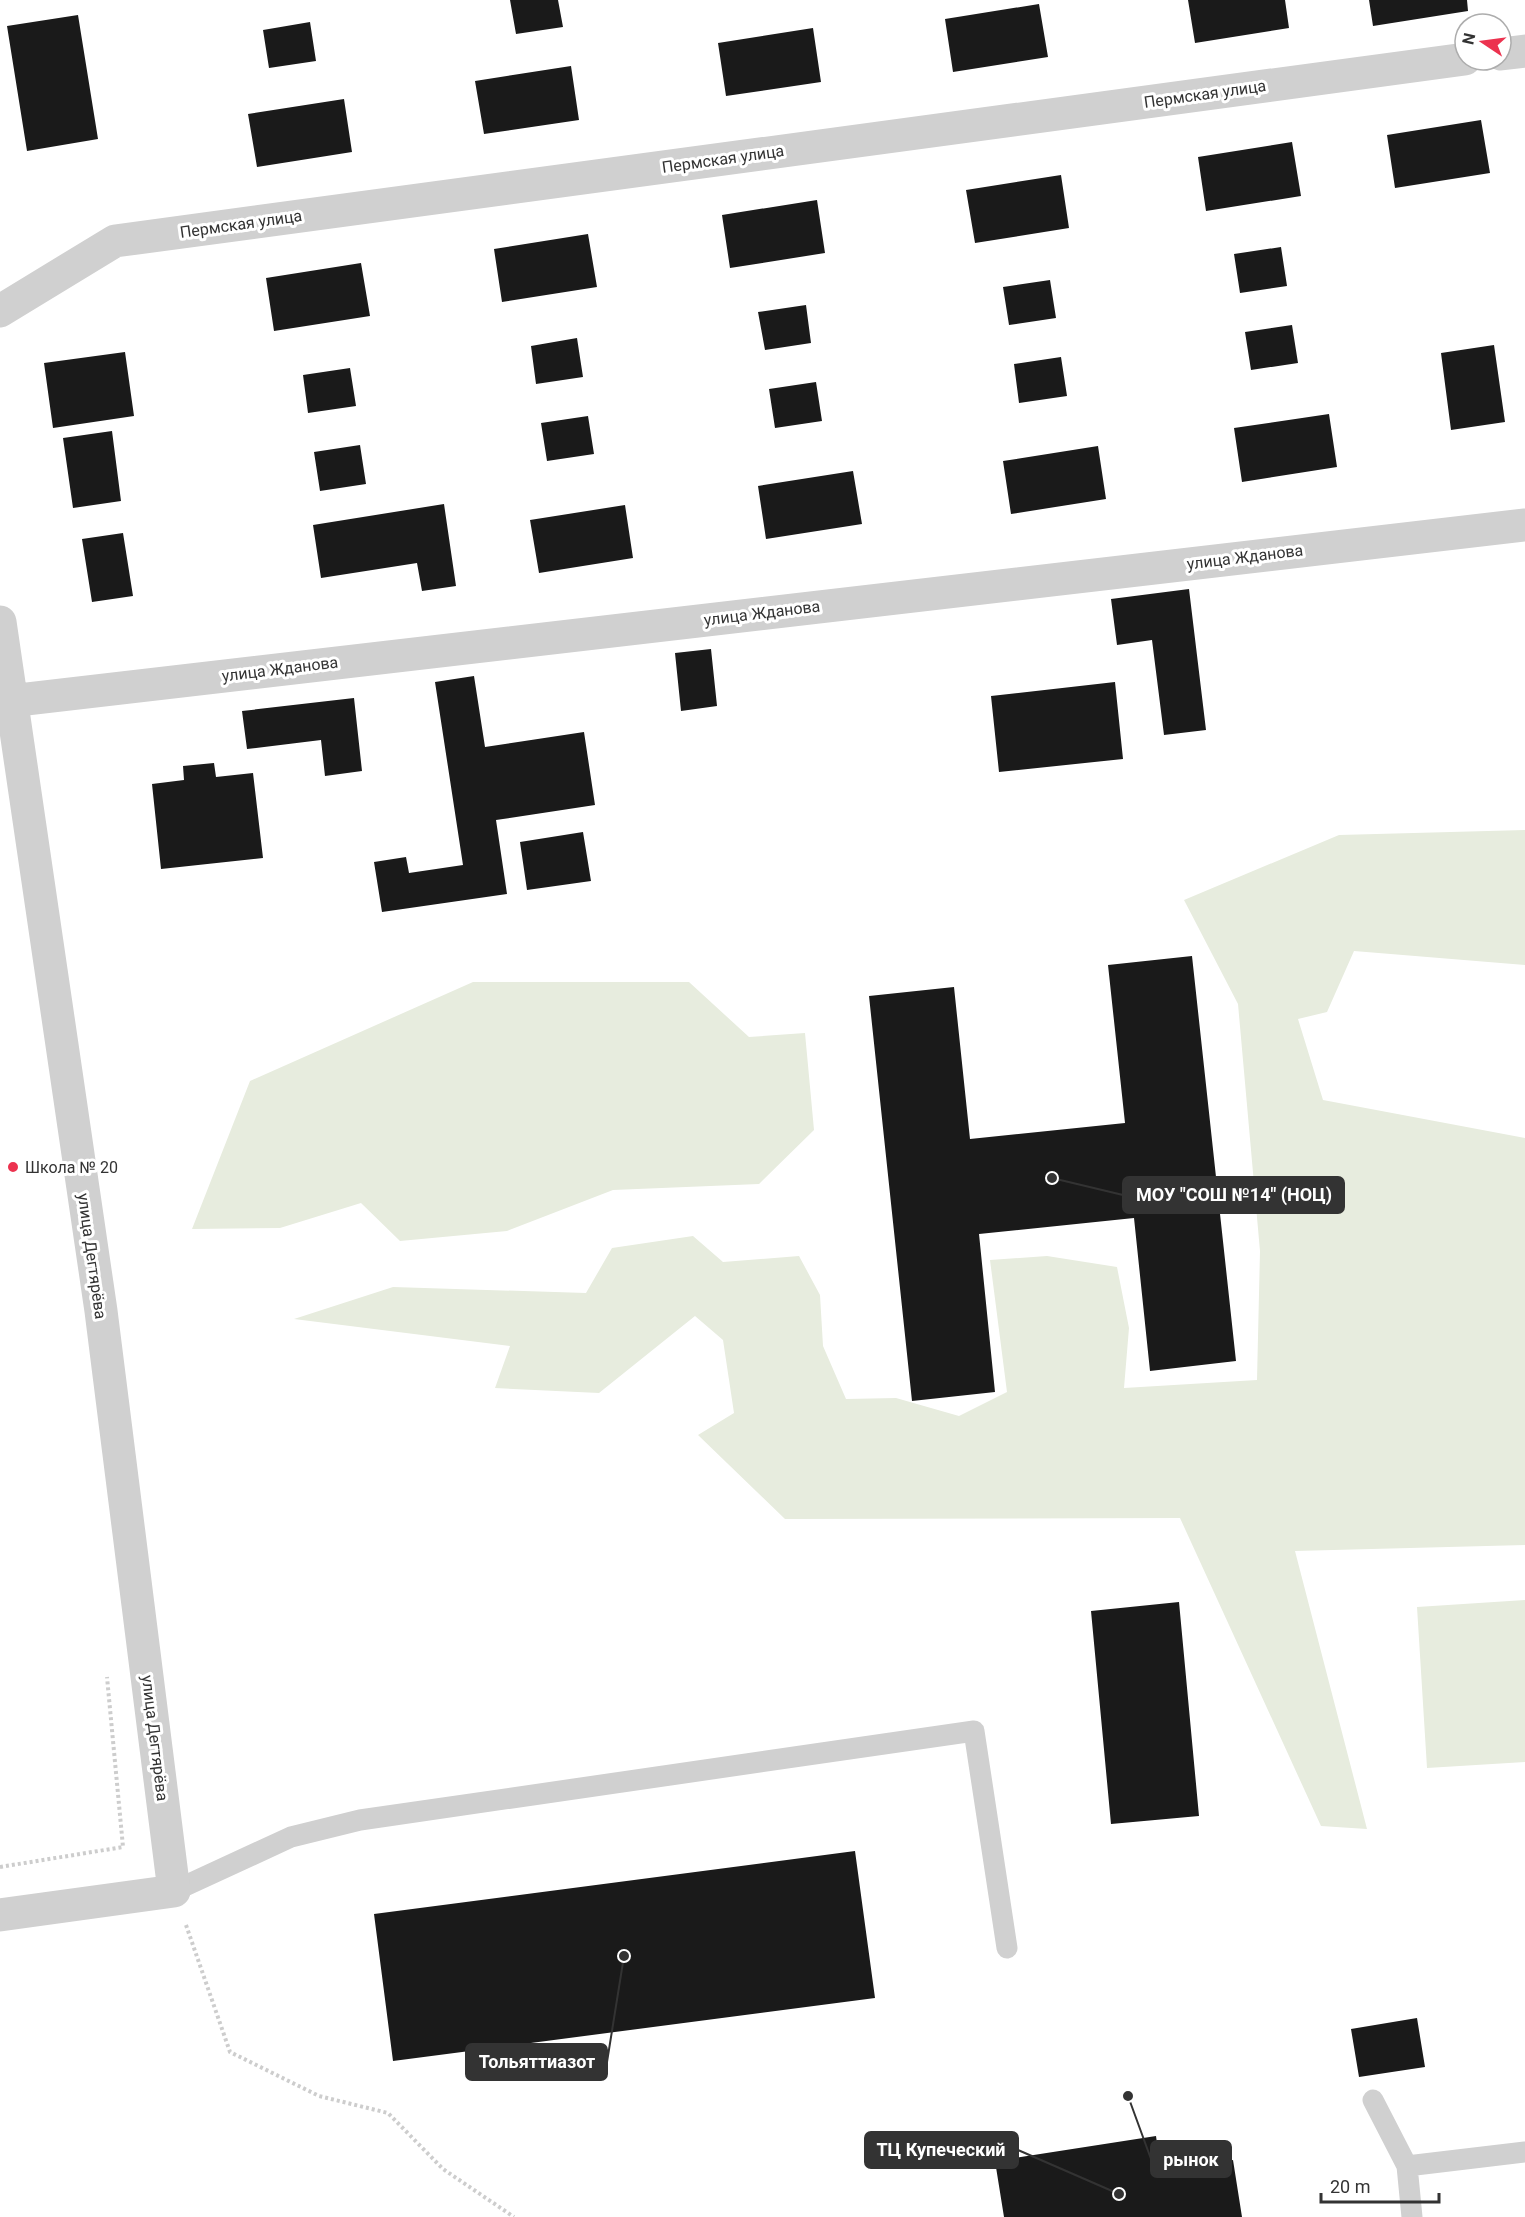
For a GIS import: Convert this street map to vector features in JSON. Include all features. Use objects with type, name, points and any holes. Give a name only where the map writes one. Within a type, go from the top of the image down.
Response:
[{"type":"street","name":"Пермская улица","points":[[0,312],[115,240],[1453,61]]},
{"type":"street","name":"улица Жданова","points":[[6,701],[1525,525]]},
{"type":"street","name":"улица Дегтярёва","points":[[0,622],[6,701],[100,1311],[174,1891]]},
{"type":"street","points":[[0,1915],[174,1891]]},
{"type":"lane","points":[[174,1891],[291,1837],[360,1820],[974,1731],[1007,1948]]},
{"type":"lane","points":[[1373,2100],[1407,2166],[1412,2217]]},
{"type":"lane","points":[[1407,2166],[1525,2152]]},
{"type":"path","points":[[0,1867],[123,1847],[106,1669]]},
{"type":"path","points":[[174,1891],[230,2052],[320,2096],[388,2113],[443,2169],[514,2217]]},
{"type":"shaded area","points":[[1525,830],[1525,965],[1354,951],[1327,1012],[1298,1019],[1323,1100],[1525,1138],[1525,1545],[1295,1551],[1367,1829],[1321,1826],[1180,1518],[785,1519],[698,1435],[734,1413],[723,1340],[695,1316],[599,1393],[495,1388],[510,1346],[294,1319],[393,1287],[586,1293],[612,1248],[693,1236],[723,1262],[799,1256],[820,1295],[823,1346],[846,1399],[896,1398],[959,1416],[1007,1392],[990,1260],[1047,1256],[1117,1267],[1129,1328],[1124,1388],[1257,1380],[1260,1251],[1238,1004],[1184,900],[1339,835]]},
{"type":"shaded area","points":[[473,982],[689,982],[749,1037],[805,1033],[814,1130],[759,1184],[613,1190],[507,1231],[400,1241],[361,1203],[280,1228],[192,1229],[250,1081]]},
{"type":"shaded area","points":[[1525,1600],[1525,1762],[1427,1768],[1417,1607]]},
{"type":"building","points":[[510,0],[558,0],[563,27],[516,34]]},
{"type":"building","points":[[1188,0],[1285,0],[1289,28],[1195,43]]},
{"type":"building","points":[[1369,0],[1467,0],[1468,11],[1373,26]]},
{"type":"building","points":[[1039,4],[1048,57],[953,72],[945,19]]},
{"type":"building","points":[[78,15],[98,139],[27,151],[7,26]]},
{"type":"building","points":[[310,22],[316,61],[269,68],[263,30]]},
{"type":"building","points":[[813,28],[821,82],[726,96],[718,43]]},
{"type":"building","points":[[571,66],[579,120],[484,134],[475,81]]},
{"type":"building","points":[[344,99],[352,152],[257,167],[248,114]]},
{"type":"building","points":[[1481,120],[1490,173],[1395,188],[1387,135]]},
{"type":"building","points":[[1292,142],[1301,196],[1206,211],[1198,157]]},
{"type":"building","points":[[1061,175],[1069,228],[975,243],[966,190]]},
{"type":"building","points":[[817,200],[825,253],[730,268],[722,215]]},
{"type":"building","points":[[588,234],[597,287],[502,302],[494,249]]},
{"type":"building","points":[[1281,247],[1287,286],[1240,293],[1234,254]]},
{"type":"building","points":[[361,263],[370,316],[274,331],[266,278]]},
{"type":"building","points":[[1050,280],[1056,318],[1009,325],[1003,287]]},
{"type":"building","points":[[806,305],[811,343],[765,350],[758,312]]},
{"type":"building","points":[[1292,325],[1298,363],[1251,370],[1245,332]]},
{"type":"building","points":[[577,338],[583,377],[536,384],[531,346]]},
{"type":"building","points":[[1494,345],[1505,422],[1451,430],[1441,353]]},
{"type":"building","points":[[125,352],[134,416],[53,428],[44,363]]},
{"type":"building","points":[[1061,357],[1067,396],[1019,403],[1014,364]]},
{"type":"building","points":[[350,368],[356,406],[308,413],[303,375]]},
{"type":"building","points":[[816,382],[822,421],[775,428],[769,389]]},
{"type":"building","points":[[1329,414],[1337,467],[1242,482],[1234,428]]},
{"type":"building","points":[[588,416],[594,454],[547,461],[541,423]]},
{"type":"building","points":[[112,431],[121,501],[73,508],[63,438]]},
{"type":"building","points":[[360,445],[366,484],[320,491],[314,452]]},
{"type":"building","points":[[1098,446],[1106,499],[1011,514],[1003,461]]},
{"type":"building","points":[[853,471],[862,524],[766,539],[758,486]]},
{"type":"building","points":[[444,504],[456,586],[422,591],[417,563],[321,578],[313,525]]},
{"type":"building","points":[[625,505],[633,558],[539,573],[530,520]]},
{"type":"building","points":[[123,533],[133,596],[92,602],[82,539]]},
{"type":"building","points":[[1189,589],[1206,730],[1164,735],[1152,640],[1117,645],[1111,599]]},
{"type":"building","points":[[711,649],[717,706],[681,711],[675,653]]},
{"type":"building","points":[[474,676],[485,747],[584,732],[595,805],[496,820],[507,894],[382,912],[374,862],[406,857],[409,873],[463,865],[435,682]]},
{"type":"building","points":[[1115,682],[1123,759],[999,772],[991,696]]},
{"type":"building","points":[[354,698],[362,771],[325,776],[321,740],[247,749],[242,711]]},
{"type":"building","points":[[214,763],[216,777],[253,773],[263,858],[161,869],[152,784],[184,780],[183,766]]},
{"type":"building","points":[[583,832],[591,881],[527,890],[520,842]]},
{"type":"building","points":[[1192,956],[1236,1361],[1150,1371],[1134,1218],[979,1234],[995,1392],[912,1401],[869,996],[954,987],[970,1139],[1125,1123],[1108,965]]},
{"type":"building","points":[[1179,1602],[1199,1816],[1111,1824],[1091,1611]]},
{"type":"building","points":[[855,1851],[875,1998],[393,2061],[374,1914]]},
{"type":"building","points":[[1417,2018],[1425,2067],[1359,2077],[1351,2029]]},
{"type":"building","points":[[1156,2136],[1161,2172],[1233,2160],[1242,2217],[1004,2217],[995,2161]]},
{"type":"place","name":"Школа № 20","points":[[13,1167]]},
{"type":"place","name":"МОУ \"СОШ №14\" (НОЦ)","points":[[1052,1178]]},
{"type":"place","name":"Тольяттиазот","points":[[624,1956]]},
{"type":"place","name":"рынок","points":[[1128,2096]]},
{"type":"place","name":"ТЦ Купеческий","points":[[1119,2194]]}]
